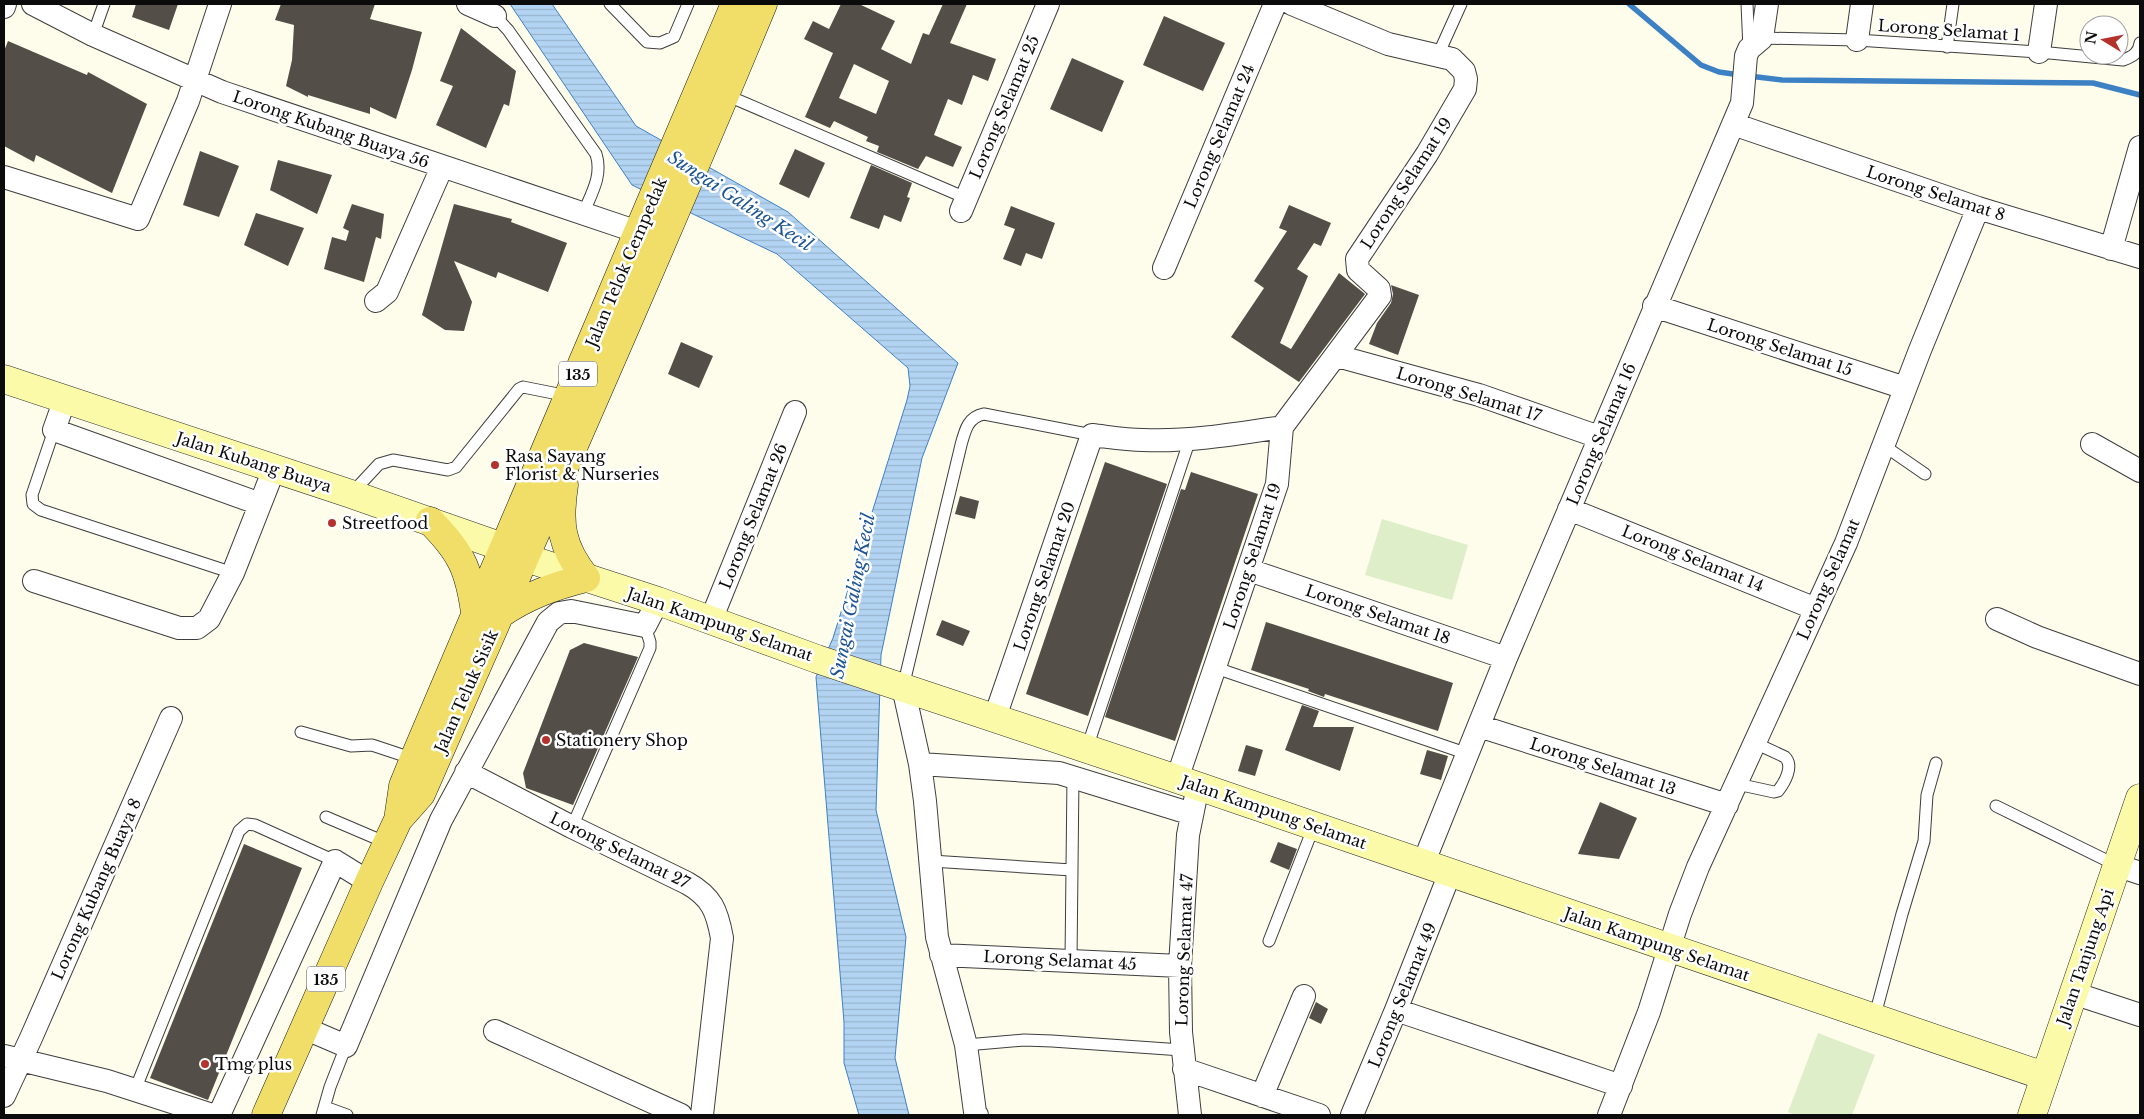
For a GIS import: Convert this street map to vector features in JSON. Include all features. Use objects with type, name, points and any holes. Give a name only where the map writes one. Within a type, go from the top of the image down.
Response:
[{"type":"main road","name":"Jalan Telok Cempedak","points":[[514,552],[567,463],[663,208],[691,144],[735,4]]},
{"type":"main road","name":"Jalan Telok Cempedak","points":[[691,144],[726,95],[763,4]]},
{"type":"main road","name":"Jalan Telok Cempedak","points":[[514,552],[568,396],[638,232],[663,208]]},
{"type":"main road","points":[[430,521],[449,540],[459,554],[472,592],[487,614],[561,584],[586,578],[573,561],[563,533],[562,498],[567,463]]},
{"type":"main road","name":"Jalan Teluk Sisik","points":[[266,1115],[392,832],[403,786],[414,759],[487,614],[514,552]]},
{"type":"main road","name":"Jalan Teluk Sisik","points":[[392,832],[421,794],[487,614]]},
{"type":"street","name":"Lorong Kubang Buaya 56","points":[[33,4],[94,35],[222,92],[638,232]]},
{"type":"street","points":[[4,177],[138,219],[196,80],[220,4]]},
{"type":"street","points":[[468,4],[494,16]]},
{"type":"street","name":"Lorong Selamat 25","points":[[963,204],[1048,4]]},
{"type":"street","name":"Lorong Selamat 24","points":[[1164,268],[1275,4]]},
{"type":"street","points":[[1292,4],[1388,44],[1438,55]]},
{"type":"street","name":"Lorong Selamat 16","points":[[1423,864],[1506,658],[1654,306],[1742,103],[1750,59],[1767,4]]},
{"type":"street","points":[[1857,40],[1862,4]]},
{"type":"street","points":[[2039,52],[2046,4]]},
{"type":"street","name":"Lorong Selamat 19","points":[[1187,782],[1216,668],[1277,484],[1282,427],[1337,356],[1380,296],[1379,289],[1358,270],[1357,259],[1461,99],[1466,84],[1464,71],[1452,59],[1438,55]]},
{"type":"street","name":"Lorong Selamat 8","points":[[1733,124],[1978,208],[2140,257]]},
{"type":"street","points":[[2111,249],[2140,147]]},
{"type":"street","points":[[376,301],[387,292],[442,167]]},
{"type":"street","name":"Lorong Selamat","points":[[1609,1115],[1649,1012],[1698,867],[1846,543],[1905,388],[1978,208]]},
{"type":"street","name":"Lorong Selamat 15","points":[[1654,306],[1905,388]]},
{"type":"street","name":"Lorong Selamat 17","points":[[1337,356],[1479,395],[1599,437]]},
{"type":"street","name":"Jalan Kubang Buaya","points":[[4,379],[351,494],[514,552]]},
{"type":"street","points":[[65,399],[54,430],[260,504]]},
{"type":"street","name":"Lorong Selamat 26","points":[[711,620],[795,412]]},
{"type":"street","points":[[1092,435],[1142,440],[1190,439],[1220,437],[1282,427]]},
{"type":"street","name":"Lorong Selamat 20","points":[[995,717],[1092,435]]},
{"type":"street","points":[[2092,444],[2140,471]]},
{"type":"street","points":[[34,581],[179,628],[196,628],[209,619],[233,573],[274,469]]},
{"type":"street","name":"Lorong Selamat 14","points":[[1569,509],[1816,609]]},
{"type":"street","name":"Jalan Kampung Selamat","points":[[514,552],[658,601],[816,659],[1087,748],[2044,1076]]},
{"type":"street","name":"Lorong Selamat 18","points":[[1249,570],[1506,658]]},
{"type":"street","points":[[304,1028],[346,1046],[441,820],[541,634],[553,618],[559,614],[571,611],[645,626],[658,601]]},
{"type":"street","points":[[1997,619],[2037,637],[2140,674]]},
{"type":"street","points":[[892,684],[920,764],[931,861],[934,920],[941,955],[966,1045],[975,1112],[978,1115]]},
{"type":"street","name":"Lorong Kubang Buaya 8","points":[[4,1096],[12,1058],[31,1038],[171,718]]},
{"type":"street","name":"Lorong Selamat 13","points":[[1479,726],[1727,805]]},
{"type":"street","points":[[920,764],[1042,771],[1073,776],[1192,814]]},
{"type":"street","name":"Lorong Selamat 27","points":[[466,772],[572,827],[688,883],[701,891],[712,903],[719,922],[722,938],[702,1115]]},
{"type":"street","name":"Lorong Selamat 47","points":[[1187,782],[1192,814],[1188,835],[1180,966],[1183,1060],[1190,1115]]},
{"type":"street","name":"Jalan Tanjung Api","points":[[2032,1115],[2073,993],[2128,869],[2140,798]]},
{"type":"street","points":[[219,1115],[335,861],[369,882]]},
{"type":"street","name":"Lorong Selamat 49","points":[[1352,1115],[1450,873]]},
{"type":"street","name":"Lorong Selamat 45","points":[[941,955],[1180,966]]},
{"type":"street","points":[[2073,993],[2140,1015]]},
{"type":"street","points":[[1262,1096],[1304,996]]},
{"type":"street","points":[[1396,1010],[1621,1086]]},
{"type":"street","points":[[495,1031],[681,1115]]},
{"type":"street","points":[[12,1058],[135,1090],[212,1115]]},
{"type":"street","points":[[1183,1060],[1262,1096],[1319,1115]]},
{"type":"lane","points":[[94,35],[104,4]]},
{"type":"lane","points":[[610,4],[647,42],[660,43],[674,37],[688,4]]},
{"type":"lane","points":[[1438,55],[1461,4]]},
{"type":"lane","points":[[1746,4],[1750,59]]},
{"type":"lane","points":[[1948,47],[1953,4]]},
{"type":"lane","points":[[494,16],[508,30],[596,154],[599,166],[598,175],[583,214]]},
{"type":"lane","name":"Lorong Selamat 1","points":[[1750,59],[1857,40],[2039,52],[2123,60],[2133,56],[2140,47],[2140,43]]},
{"type":"lane","points":[[726,95],[963,204]]},
{"type":"lane","points":[[351,494],[379,464],[393,460],[448,470],[456,468],[519,388],[523,387],[568,396]]},
{"type":"lane","points":[[892,684],[960,445],[971,420],[976,415],[984,414],[1092,435]]},
{"type":"lane","points":[[54,430],[32,495],[32,504],[41,510],[233,573]]},
{"type":"lane","points":[[1087,748],[1190,439]]},
{"type":"lane","points":[[1883,445],[1925,474]]},
{"type":"lane","points":[[572,827],[650,648],[645,626]]},
{"type":"lane","points":[[1216,668],[1468,754]]},
{"type":"lane","points":[[301,732],[351,746],[372,745],[414,759]]},
{"type":"lane","points":[[1737,784],[1774,792],[1778,791],[1781,787],[1790,766],[1789,761],[1785,757],[1755,743]]},
{"type":"lane","points":[[1874,1019],[1924,841],[1927,795],[1936,763]]},
{"type":"lane","points":[[1071,960],[1073,776]]},
{"type":"lane","points":[[1996,806],[2128,869]]},
{"type":"lane","points":[[326,817],[392,832]]},
{"type":"lane","points":[[135,1090],[239,832],[247,824],[255,825],[335,861]]},
{"type":"lane","points":[[1269,941],[1314,826]]},
{"type":"lane","points":[[931,861],[1072,870]]},
{"type":"lane","points":[[966,1045],[1024,1040],[1052,1041],[1183,1060]]},
{"type":"lane","points":[[346,1046],[330,1087],[324,1111],[347,1115]]},
{"type":"green space","points":[[1382,519],[1468,545],[1452,600],[1365,575]]},
{"type":"green space","points":[[1818,1033],[1875,1055],[1852,1115],[1795,1115],[1788,1112]]},
{"type":"water","name":"Sungai Galing Kecil","points":[[510,4],[552,4],[636,126],[788,212],[958,363],[922,458],[881,655],[876,810],[906,937],[895,1058],[909,1115],[859,1115],[844,1063],[844,1022],[816,677],[833,638],[907,400],[910,386],[908,368],[777,254],[632,185]]},
{"type":"building","points":[[136,4],[178,4],[169,30],[132,17]]},
{"type":"building","points":[[281,4],[375,4],[370,19],[422,32],[396,119],[370,107],[370,114],[308,95],[308,97],[286,86],[292,60],[294,25],[275,20]]},
{"type":"building","points":[[841,4],[859,4],[895,21],[881,49],[911,64],[923,33],[929,35],[943,4],[967,4],[950,43],[996,59],[988,81],[973,75],[962,105],[948,99],[934,135],[962,147],[953,167],[926,156],[918,169],[877,152],[879,146],[866,141],[868,137],[834,121],[830,128],[805,117],[833,53],[804,39],[813,21],[829,29]],"holes":[[[854,64],[889,81],[876,114],[839,98]]]},
{"type":"building","points":[[1164,16],[1225,43],[1203,91],[1143,65]]},
{"type":"building","points":[[461,28],[516,71],[509,106],[504,104],[486,148],[436,125],[453,86],[440,81]]},
{"type":"building","points":[[8,41],[87,75],[88,72],[147,104],[112,193],[36,155],[34,162],[4,146],[4,51]]},
{"type":"building","points":[[1072,58],[1124,81],[1102,132],[1050,109]]},
{"type":"building","points":[[795,149],[825,163],[809,198],[779,184]]},
{"type":"building","points":[[200,151],[239,166],[219,217],[183,205]]},
{"type":"building","points":[[278,160],[332,175],[317,214],[270,190]]},
{"type":"building","points":[[871,165],[912,183],[907,197],[910,198],[901,222],[884,215],[879,229],[850,218]]},
{"type":"building","points":[[352,204],[384,214],[381,239],[376,237],[364,282],[324,269],[332,237],[346,241],[349,231],[343,228]]},
{"type":"building","points":[[454,204],[512,219],[511,222],[567,243],[548,292],[498,272],[496,278],[454,261],[472,302],[464,331],[445,330],[422,315]]},
{"type":"building","points":[[1289,205],[1331,223],[1321,246],[1314,243],[1297,269],[1308,276],[1280,343],[1291,349],[1339,273],[1365,294],[1299,382],[1231,337],[1264,288],[1254,281],[1287,231],[1279,228]]},
{"type":"building","points":[[1011,206],[1055,223],[1042,259],[1026,253],[1021,266],[1003,259],[1015,229],[1004,225]]},
{"type":"building","points":[[256,213],[304,228],[288,266],[244,245]]},
{"type":"building","points":[[1391,285],[1419,295],[1398,355],[1369,344],[1377,323],[1391,303],[1393,294]]},
{"type":"building","points":[[681,342],[713,356],[699,388],[668,374]]},
{"type":"building","points":[[1105,462],[1167,484],[1088,716],[1026,694]]},
{"type":"building","points":[[1191,472],[1258,494],[1175,741],[1105,717],[1181,489],[1185,490]]},
{"type":"building","points":[[960,496],[979,501],[975,519],[955,514]]},
{"type":"building","points":[[942,620],[970,631],[963,646],[936,635]]},
{"type":"building","points":[[1266,622],[1453,683],[1438,731],[1325,694],[1324,697],[1308,691],[1309,689],[1251,670]]},
{"type":"building","points":[[584,643],[638,657],[573,805],[526,788],[523,773],[570,650]]},
{"type":"building","points":[[1302,705],[1319,711],[1313,727],[1354,727],[1340,771],[1285,750]]},
{"type":"building","points":[[1246,745],[1263,750],[1255,776],[1238,771]]},
{"type":"building","points":[[1427,750],[1448,756],[1441,780],[1420,774]]},
{"type":"building","points":[[1600,802],[1637,818],[1619,859],[1578,854]]},
{"type":"building","points":[[1278,842],[1297,849],[1289,870],[1270,862]]},
{"type":"building","points":[[244,844],[302,868],[208,1100],[150,1078]]},
{"type":"building","points":[[1316,1002],[1328,1009],[1321,1024],[1309,1018]]},
{"type":"waterway","points":[[1629,4],[1701,65],[1719,72],[1740,75]]},
{"type":"waterway","points":[[1749,76],[1782,80],[2093,83],[2140,95]]},
{"type":"place","name":"Rasa Sayang Florist & Nurseries","points":[[495,465]]},
{"type":"place","name":"Streetfood","points":[[332,523]]},
{"type":"place","name":"Stationery Shop","points":[[546,740]]},
{"type":"place","name":"Tmg plus","points":[[205,1064]]}]
